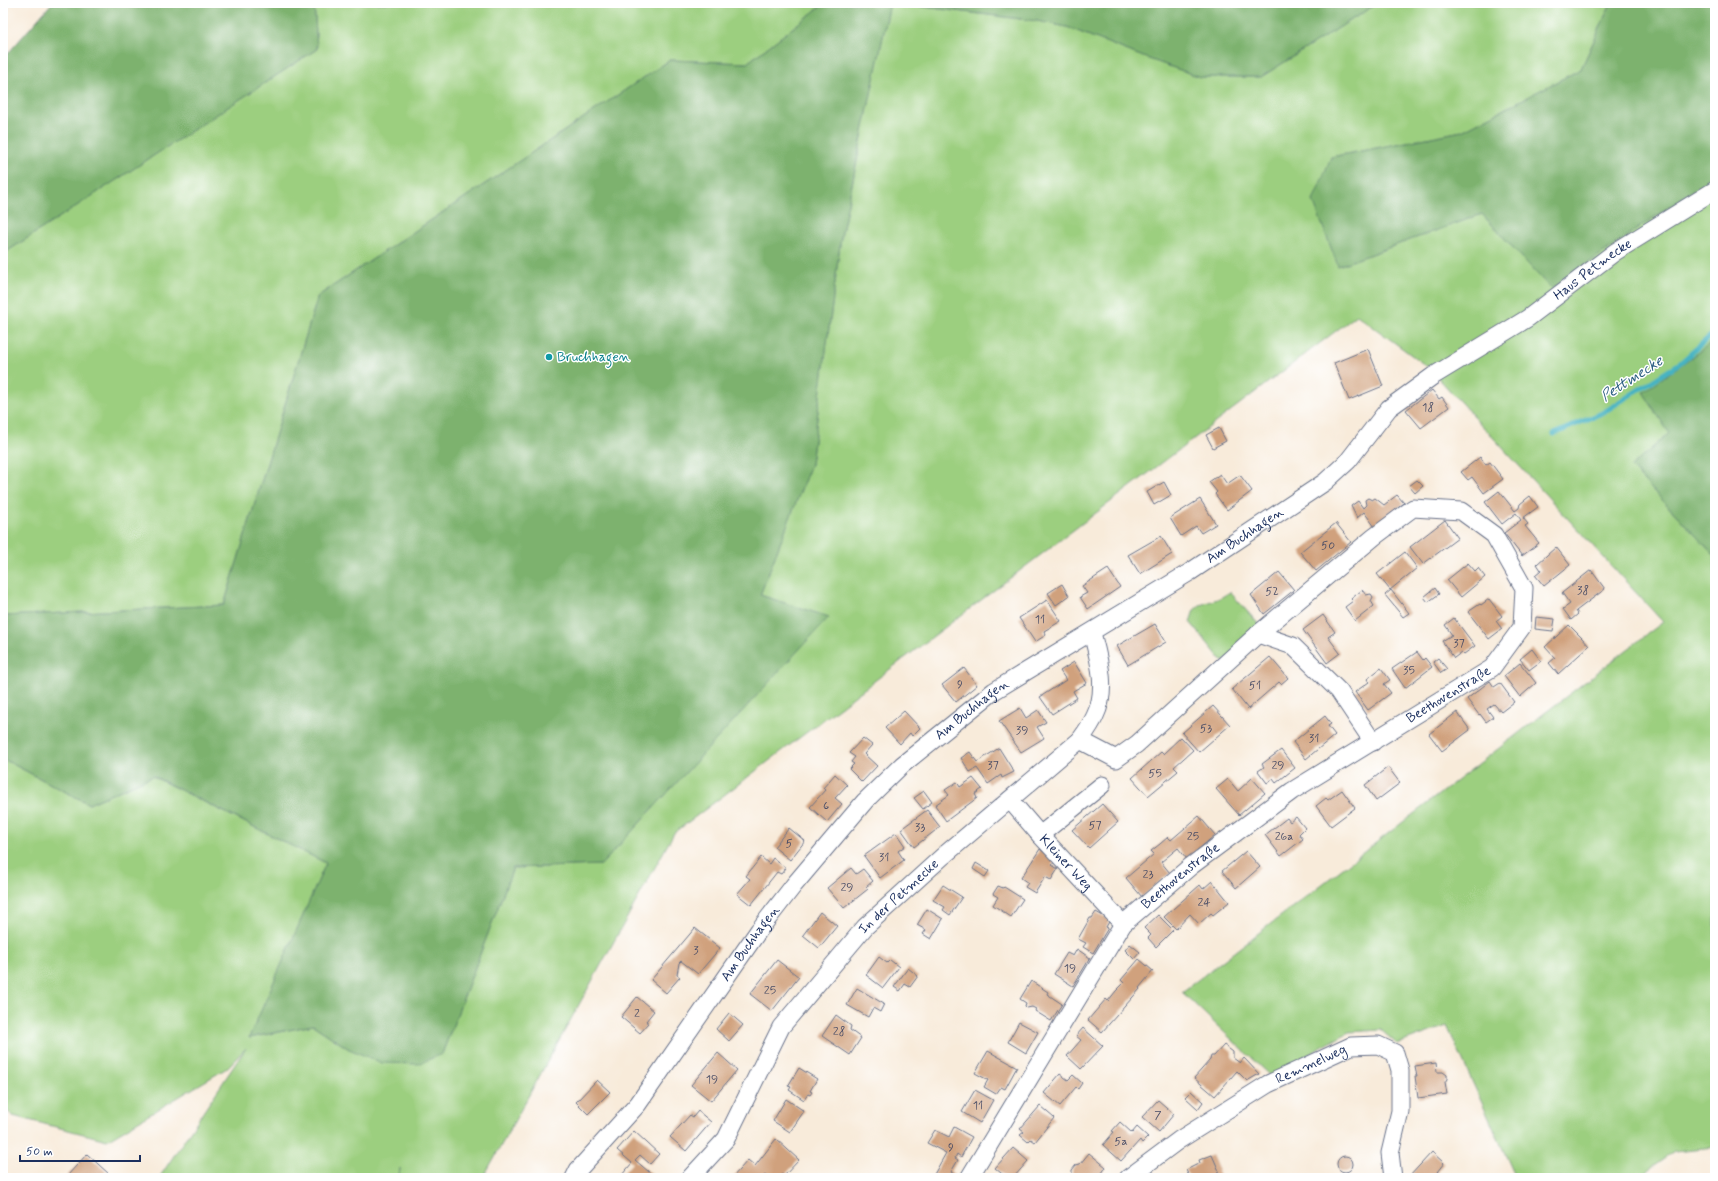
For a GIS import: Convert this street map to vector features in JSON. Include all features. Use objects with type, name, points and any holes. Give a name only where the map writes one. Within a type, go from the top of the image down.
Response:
[{"type":"street","name":"Haus Petmecke","points":[[1472,352],[1528,318],[1614,252],[1715,190]]},
{"type":"street","name":"Am Buchhagen","points":[[574,1178],[578,1170],[638,1104],[759,930],[798,879],[866,801],[902,765],[994,691],[1092,633],[1190,572],[1325,482],[1348,461],[1389,408],[1432,376],[1472,352]]},
{"type":"street","name":"Beethovenstraße","points":[[969,1178],[1123,924],[1191,866],[1292,791],[1492,668],[1522,627],[1524,588],[1494,535],[1461,511],[1414,508],[1374,537],[1258,634],[1137,744],[1116,759],[1080,740]]},
{"type":"street","name":"In der Petmecke","points":[[690,1178],[726,1138],[781,1027],[860,932],[942,857],[1080,740],[1095,716],[1102,695],[1101,672],[1092,633]]},
{"type":"street","points":[[1258,634],[1293,646],[1339,691],[1373,742]]},
{"type":"street","points":[[1040,835],[1102,785]]},
{"type":"street","name":"Kleiner Weg","points":[[1010,800],[1040,835],[1123,924]]},
{"type":"street","name":"Remmelweg","points":[[1128,1178],[1179,1140],[1268,1084],[1351,1046],[1378,1045],[1395,1053],[1400,1070],[1400,1111],[1390,1153],[1393,1178]]},
{"type":"green space","points":[[52,3],[314,3],[317,49],[3,254],[3,59]]},
{"type":"green space","points":[[314,3],[825,3],[747,63],[670,60],[318,296],[224,605],[3,616],[3,254],[317,49]]},
{"type":"green space","points":[[825,3],[890,3],[841,237],[811,464],[760,595],[829,617],[601,865],[513,868],[442,1054],[418,1064],[382,1063],[349,1049],[313,1025],[249,1038],[326,863],[153,776],[89,804],[3,759],[3,616],[224,605],[318,296],[670,60],[747,63]]},
{"type":"green space","points":[[890,3],[1037,21],[1067,27],[1146,58],[1200,77],[1261,77],[1378,3],[1611,3],[1581,69],[1462,131],[1331,157],[1338,266],[1482,214],[1551,288],[1715,175],[1715,340],[1644,392],[1670,433],[1631,467],[1715,556],[1715,1147],[1675,1151],[1636,1178],[1516,1178],[1447,1026],[1397,1044],[1381,1030],[1349,1032],[1270,1076],[1182,992],[1663,622],[1429,368],[1357,315],[674,833],[483,1178],[159,1178],[246,1048],[227,1068],[107,1140],[13,1116],[3,1107],[3,759],[89,804],[152,776],[326,863],[250,1038],[313,1025],[349,1049],[442,1054],[513,868],[601,865],[828,617],[760,595],[811,464],[841,237]]},
{"type":"green space","points":[[893,3],[1378,3],[1261,77],[1200,77],[1146,58],[1067,27],[1037,21]]},
{"type":"green space","points":[[1611,3],[1715,3],[1715,175],[1551,289],[1482,214],[1338,266],[1313,201],[1331,157],[1462,131],[1581,69]]},
{"type":"green space","points":[[1715,340],[1715,556],[1631,467],[1669,433],[1643,392]]},
{"type":"green space","points":[[1230,592],[1262,628],[1223,662],[1190,622],[1194,610],[1200,605],[1220,598]]},
{"type":"building","points":[[1368,349],[1383,386],[1349,400],[1334,363]]},
{"type":"building","points":[[1432,390],[1439,399],[1442,397],[1449,407],[1421,428],[1406,410]]},
{"type":"building","points":[[1219,428],[1226,441],[1213,448],[1206,435]]},
{"type":"building","points":[[1480,457],[1486,465],[1490,462],[1503,479],[1484,493],[1472,477],[1468,480],[1461,472]]},
{"type":"building","points":[[1220,474],[1227,484],[1240,475],[1252,491],[1227,510],[1215,494],[1217,492],[1209,482]]},
{"type":"building","points":[[1417,480],[1423,486],[1415,493],[1409,486]]},
{"type":"building","points":[[1164,482],[1171,495],[1154,505],[1147,492]]},
{"type":"building","points":[[1499,491],[1515,511],[1519,508],[1520,504],[1530,496],[1538,507],[1523,518],[1528,524],[1525,526],[1539,543],[1522,556],[1504,533],[1521,520],[1516,513],[1502,524],[1485,502]]},
{"type":"building","points":[[1397,495],[1404,503],[1375,527],[1364,512],[1357,518],[1351,506],[1358,501],[1363,508],[1366,505],[1365,500],[1368,498],[1372,500],[1375,498],[1384,505]]},
{"type":"building","points":[[1200,499],[1216,524],[1201,533],[1196,526],[1181,536],[1170,518]]},
{"type":"building","points":[[1445,520],[1458,538],[1423,564],[1410,547]]},
{"type":"building","points":[[1336,523],[1351,542],[1316,571],[1300,552]]},
{"type":"building","points":[[1161,536],[1172,554],[1140,574],[1128,555]]},
{"type":"building","points":[[1556,547],[1570,565],[1544,586],[1535,575],[1541,570],[1537,564]]},
{"type":"building","points":[[1405,552],[1417,568],[1390,590],[1377,574]]},
{"type":"building","points":[[1468,563],[1475,571],[1478,568],[1485,577],[1461,597],[1447,580]]},
{"type":"building","points":[[1108,569],[1120,587],[1088,609],[1080,597],[1087,593],[1082,586]]},
{"type":"building","points":[[1591,570],[1605,589],[1576,611],[1578,614],[1571,620],[1563,609],[1570,604],[1562,593]]},
{"type":"building","points":[[1279,572],[1294,590],[1264,614],[1251,595]]},
{"type":"building","points":[[1062,584],[1069,596],[1056,605],[1048,593]]},
{"type":"building","points":[[1435,588],[1439,594],[1428,602],[1424,597]]},
{"type":"building","points":[[1362,590],[1366,595],[1371,594],[1373,597],[1371,601],[1374,606],[1355,621],[1345,607],[1353,601],[1351,599]]},
{"type":"building","points":[[1391,590],[1409,613],[1403,617],[1385,595]]},
{"type":"building","points":[[1489,599],[1502,616],[1496,621],[1502,629],[1489,639],[1468,612]]},
{"type":"building","points":[[1047,600],[1061,621],[1044,631],[1046,635],[1035,642],[1019,618]]},
{"type":"building","points":[[1323,615],[1335,632],[1328,637],[1340,653],[1327,663],[1303,630]]},
{"type":"building","points":[[1536,617],[1555,619],[1553,631],[1535,629]]},
{"type":"building","points":[[1454,618],[1475,646],[1464,654],[1462,652],[1454,658],[1442,641],[1452,635],[1445,625]]},
{"type":"building","points":[[1155,624],[1166,642],[1128,665],[1117,646]]},
{"type":"building","points":[[1569,625],[1589,646],[1558,674],[1549,663],[1555,658],[1545,647]]},
{"type":"building","points":[[1532,649],[1541,661],[1529,670],[1520,659]]},
{"type":"building","points":[[1417,652],[1423,660],[1425,658],[1432,667],[1405,688],[1392,669]]},
{"type":"building","points":[[1270,657],[1288,678],[1281,684],[1279,682],[1248,709],[1232,689]]},
{"type":"building","points":[[1438,658],[1447,669],[1441,673],[1433,662]]},
{"type":"building","points":[[1074,662],[1087,683],[1073,691],[1077,698],[1052,714],[1040,697],[1066,680],[1060,671]]},
{"type":"building","points":[[1520,663],[1536,683],[1520,697],[1504,676]]},
{"type":"building","points":[[964,668],[977,685],[956,702],[942,685]]},
{"type":"building","points":[[1381,668],[1390,680],[1384,684],[1391,693],[1368,710],[1355,692],[1369,682],[1367,679]]},
{"type":"building","points":[[1490,681],[1494,687],[1500,683],[1514,702],[1501,712],[1494,704],[1487,709],[1493,717],[1486,722],[1467,699]]},
{"type":"building","points":[[1213,706],[1230,725],[1199,752],[1182,733]]},
{"type":"building","points":[[1020,708],[1026,718],[1038,710],[1046,722],[1037,727],[1044,738],[1021,752],[999,721]]},
{"type":"building","points":[[904,711],[920,728],[912,736],[910,733],[900,744],[885,728]]},
{"type":"building","points":[[1457,712],[1470,730],[1442,751],[1429,734]]},
{"type":"building","points":[[1325,716],[1331,724],[1328,726],[1335,735],[1306,759],[1293,742]]},
{"type":"building","points":[[1181,737],[1193,750],[1174,767],[1178,771],[1148,796],[1132,778],[1161,752],[1163,754]]},
{"type":"building","points":[[863,738],[872,745],[864,754],[877,766],[862,782],[849,769],[854,764],[851,762],[855,757],[849,753]]},
{"type":"building","points":[[999,748],[1014,772],[1002,778],[1001,775],[988,784],[977,768],[970,772],[961,758],[970,752],[977,762]]},
{"type":"building","points":[[1281,750],[1295,768],[1276,783],[1273,779],[1267,783],[1258,771],[1264,767],[1262,764]]},
{"type":"building","points":[[1388,767],[1400,783],[1376,801],[1365,785]]},
{"type":"building","points":[[835,774],[847,785],[835,798],[842,804],[827,822],[810,807],[825,790],[823,788]]},
{"type":"building","points":[[973,778],[982,789],[975,794],[977,798],[946,821],[935,805],[949,795],[945,790],[957,782],[960,787]]},
{"type":"building","points":[[1252,778],[1265,793],[1239,815],[1216,789],[1228,779],[1238,791]]},
{"type":"building","points":[[1342,790],[1355,808],[1331,826],[1316,806],[1326,798],[1328,800]]},
{"type":"building","points":[[924,791],[932,802],[923,809],[914,798]]},
{"type":"building","points":[[1102,804],[1118,822],[1089,848],[1072,830]]},
{"type":"building","points":[[927,810],[940,827],[914,847],[901,829]]},
{"type":"building","points":[[1199,816],[1215,835],[1187,859],[1178,848],[1161,862],[1170,873],[1142,897],[1126,878],[1154,854],[1151,851],[1168,837],[1171,840]]},
{"type":"building","points":[[1296,817],[1305,828],[1299,834],[1303,839],[1281,856],[1265,835],[1287,818],[1290,822]]},
{"type":"building","points":[[789,828],[805,841],[790,860],[774,847]]},
{"type":"building","points":[[896,833],[905,846],[898,851],[904,860],[880,878],[864,856]]},
{"type":"building","points":[[1040,849],[1055,861],[1052,865],[1058,869],[1051,880],[1045,877],[1035,893],[1025,887],[1028,883],[1021,878]]},
{"type":"building","points":[[1246,851],[1260,867],[1236,888],[1222,871]]},
{"type":"building","points":[[761,857],[769,864],[773,858],[786,868],[781,874],[777,872],[751,905],[737,894],[750,879],[746,876]]},
{"type":"building","points":[[976,863],[989,871],[985,877],[973,869]]},
{"type":"building","points":[[851,868],[856,874],[863,869],[873,881],[866,887],[868,889],[844,908],[827,888]]},
{"type":"building","points":[[1212,881],[1229,902],[1213,915],[1211,913],[1199,924],[1190,914],[1176,929],[1164,917],[1200,885],[1203,889]]},
{"type":"building","points":[[943,885],[962,897],[950,915],[943,910],[945,907],[933,900]]},
{"type":"building","points":[[998,886],[1004,887],[1023,899],[1011,917],[993,905],[998,897],[993,894]]},
{"type":"building","points":[[927,909],[943,919],[931,939],[923,934],[926,930],[917,925]]},
{"type":"building","points":[[820,912],[837,926],[819,948],[803,935]]},
{"type":"building","points":[[1096,912],[1110,920],[1106,927],[1108,928],[1093,953],[1083,947],[1086,943],[1078,939],[1090,918],[1092,918]]},
{"type":"building","points":[[1158,915],[1173,930],[1156,947],[1148,938],[1151,935],[1144,928]]},
{"type":"building","points":[[695,928],[720,948],[698,974],[681,961],[679,963],[677,975],[680,977],[666,993],[651,980]]},
{"type":"building","points":[[1130,944],[1140,952],[1134,959],[1125,950]]},
{"type":"building","points":[[1077,949],[1090,958],[1073,986],[1054,974],[1067,953],[1073,956]]},
{"type":"building","points":[[879,957],[887,963],[890,960],[899,967],[883,988],[866,975]]},
{"type":"building","points":[[1139,959],[1153,971],[1139,988],[1140,989],[1102,1032],[1088,1020],[1106,999],[1108,1001],[1124,983],[1121,980]]},
{"type":"building","points":[[777,960],[799,977],[772,1011],[750,994]]},
{"type":"building","points":[[908,968],[918,976],[910,987],[905,984],[900,991],[894,987]]},
{"type":"building","points":[[1031,981],[1048,992],[1047,994],[1062,1004],[1051,1021],[1035,1011],[1036,1009],[1032,1007],[1027,1008],[1025,1006],[1026,1003],[1020,999]]},
{"type":"building","points":[[857,988],[884,1004],[880,1012],[873,1008],[868,1017],[847,1005]]},
{"type":"building","points":[[637,997],[654,1011],[646,1021],[649,1023],[640,1033],[621,1017]]},
{"type":"building","points":[[729,1013],[743,1025],[729,1041],[716,1029]]},
{"type":"building","points":[[836,1015],[851,1026],[850,1030],[861,1038],[850,1055],[822,1036]]},
{"type":"building","points":[[1019,1022],[1038,1032],[1026,1053],[1008,1042]]},
{"type":"building","points":[[1083,1028],[1103,1046],[1081,1069],[1067,1056],[1081,1040],[1076,1036]]},
{"type":"building","points":[[1224,1045],[1233,1052],[1233,1058],[1240,1063],[1244,1058],[1259,1074],[1247,1081],[1237,1071],[1215,1096],[1194,1078],[1210,1060],[1211,1056],[1214,1056]]},
{"type":"building","points":[[988,1051],[1017,1067],[1005,1089],[1001,1087],[996,1094],[984,1087],[988,1080],[975,1073]]},
{"type":"building","points":[[718,1053],[737,1070],[711,1101],[691,1085]]},
{"type":"building","points":[[1436,1063],[1437,1072],[1443,1072],[1447,1075],[1445,1082],[1447,1094],[1418,1098],[1415,1066]]},
{"type":"building","points":[[799,1068],[817,1079],[810,1091],[812,1092],[810,1095],[808,1094],[804,1100],[789,1090],[791,1087],[788,1086]]},
{"type":"building","points":[[1060,1074],[1068,1080],[1073,1075],[1082,1083],[1078,1089],[1076,1087],[1060,1106],[1044,1093]]},
{"type":"building","points":[[597,1080],[610,1092],[588,1114],[576,1102]]},
{"type":"building","points":[[975,1090],[993,1100],[980,1123],[962,1112]]},
{"type":"building","points":[[1191,1091],[1203,1102],[1198,1109],[1185,1097]]},
{"type":"building","points":[[786,1099],[804,1111],[790,1132],[773,1121]]},
{"type":"building","points":[[1158,1100],[1174,1114],[1159,1132],[1142,1117]]},
{"type":"building","points":[[1040,1106],[1054,1118],[1035,1142],[1031,1139],[1028,1142],[1020,1135],[1024,1132],[1020,1129]]},
{"type":"building","points":[[698,1111],[711,1122],[686,1151],[670,1137],[690,1115],[693,1117]]},
{"type":"building","points":[[1120,1122],[1132,1133],[1137,1127],[1148,1137],[1142,1143],[1140,1140],[1121,1161],[1103,1145]]},
{"type":"building","points":[[954,1127],[972,1137],[961,1157],[957,1154],[955,1158],[958,1160],[951,1172],[955,1175],[953,1178],[932,1178],[946,1153],[927,1143],[935,1130],[949,1137]]},
{"type":"building","points":[[634,1131],[659,1154],[650,1164],[640,1155],[635,1160],[656,1178],[624,1178],[621,1176],[632,1163],[617,1150]]},
{"type":"building","points":[[776,1139],[799,1160],[784,1176],[782,1174],[778,1178],[768,1178],[765,1175],[762,1178],[732,1178],[748,1160],[755,1166]]},
{"type":"building","points":[[1013,1148],[1028,1161],[1013,1178],[1007,1178],[995,1168]]},
{"type":"building","points":[[1432,1152],[1444,1163],[1437,1172],[1444,1178],[1408,1178]]},
{"type":"building","points":[[1089,1153],[1106,1167],[1101,1177],[1077,1178],[1072,1174],[1072,1170],[1076,1165],[1080,1164]]},
{"type":"building","points":[[87,1154],[109,1174],[105,1178],[70,1178],[67,1176]]},
{"type":"building","points":[[1212,1155],[1220,1177],[1190,1178],[1186,1170],[1200,1163],[1199,1160]]},
{"type":"building","points":[[1345,1156],[1352,1161],[1353,1164],[1348,1171],[1345,1172],[1338,1167],[1337,1164],[1342,1157]]},
{"type":"waterway","name":"Pettmecke","points":[[1554,434],[1604,412],[1680,363],[1715,332]]},
{"type":"place","name":"Bruchhagen","points":[[549,357]]}]
